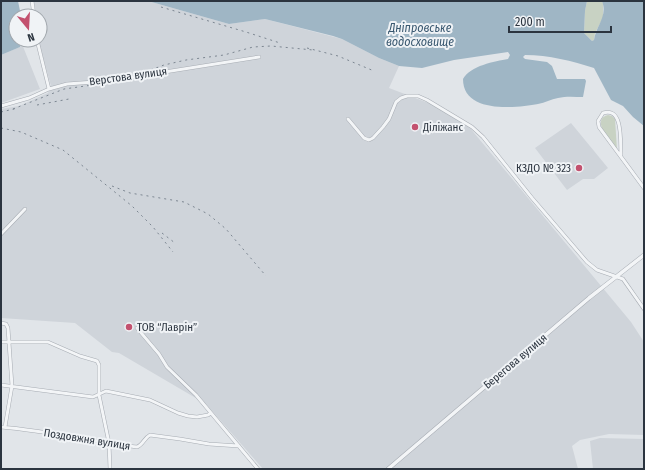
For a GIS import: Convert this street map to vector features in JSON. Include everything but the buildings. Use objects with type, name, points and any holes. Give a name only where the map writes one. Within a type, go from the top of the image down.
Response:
[{"type":"street","points":[[39,48],[49,89]]},
{"type":"street","name":"Верстова вулиця","points":[[1,106],[68,84],[108,81],[259,57]]},
{"type":"street","points":[[348,119],[364,138],[370,140],[374,138],[383,127],[396,102],[407,96],[418,96],[472,127],[483,137],[532,198],[587,262],[597,270],[623,279],[644,309]]},
{"type":"street","points":[[621,155],[619,120],[612,113],[606,112],[599,117],[598,127],[621,155],[644,188]]},
{"type":"street","points":[[1,234],[25,209]]},
{"type":"street","name":"Берегова вулиця","points":[[388,469],[616,276],[644,255]]},
{"type":"street","points":[[1,323],[7,326],[10,342],[12,386],[5,427]]},
{"type":"street","points":[[137,328],[159,354],[167,367],[196,395],[258,469]]},
{"type":"street","points":[[1,342],[48,342],[80,356],[94,360],[98,363],[99,395],[109,444],[110,469]]},
{"type":"street","points":[[1,385],[93,397],[106,391],[150,400],[188,416],[197,417],[211,413]]},
{"type":"street","name":"Поздовжня вулиця","points":[[1,427],[50,432],[109,444],[139,446],[147,437],[150,436],[209,444],[239,446]]},
{"type":"shaded area","points":[[33,1],[148,1],[229,24],[265,19],[342,39],[379,58],[399,66],[389,88],[431,104],[470,128],[631,322],[644,342],[644,435],[609,434],[580,440],[572,446],[578,469],[263,469],[206,404],[119,353],[112,352],[75,323],[1,318],[1,109],[19,106],[48,93],[51,86],[40,48],[48,48],[48,8],[34,8]]},
{"type":"shaded area","points":[[18,48],[24,48],[40,89],[1,103],[1,55]]},
{"type":"shaded area","points":[[571,123],[608,168],[594,179],[583,179],[567,190],[535,148]]},
{"type":"shaded area","points":[[600,438],[644,439],[644,469],[593,469],[590,441]]},
{"type":"green space","points":[[587,1],[602,1],[603,3],[603,18],[595,33],[594,40],[592,41],[584,33]]},
{"type":"green space","points":[[608,115],[615,119],[617,150],[601,126],[601,121]]},
{"type":"water","points":[[1,1],[18,1],[19,8],[8,8],[8,48],[18,48],[1,55]]},
{"type":"water","name":"Дніпровське водосховище","points":[[148,1],[587,1],[584,33],[592,41],[594,40],[603,16],[604,11],[602,1],[644,1],[644,126],[623,106],[611,100],[594,68],[569,61],[534,55],[525,55],[523,57],[525,59],[547,62],[552,66],[557,79],[585,79],[586,81],[583,97],[561,97],[528,106],[492,106],[481,103],[472,98],[465,90],[463,79],[466,74],[477,67],[508,59],[510,55],[508,52],[454,60],[422,68],[399,66],[333,36],[265,19],[229,24]]},
{"type":"railway","points":[[161,7],[280,43]]},
{"type":"railway","points":[[13,109],[64,89],[121,81],[164,65],[186,60],[224,55],[253,47],[271,46],[313,50]]},
{"type":"railway","points":[[307,48],[338,56],[374,71]]},
{"type":"railway","points":[[37,105],[69,99]]},
{"type":"railway","points":[[1,112],[18,108]]},
{"type":"railway","points":[[1,128],[21,132],[63,150],[132,206],[153,227],[173,252]]},
{"type":"railway","points":[[112,186],[130,193],[184,202],[208,214],[226,229],[266,276]]},
{"type":"railway","points":[[162,233],[175,243]]},
{"type":"place","name":"Діліжанс","points":[[415,127]]},
{"type":"place","name":"КЗДО № 323","points":[[579,168]]},
{"type":"place","name":"ТОВ “Лаврін”","points":[[129,327]]}]
